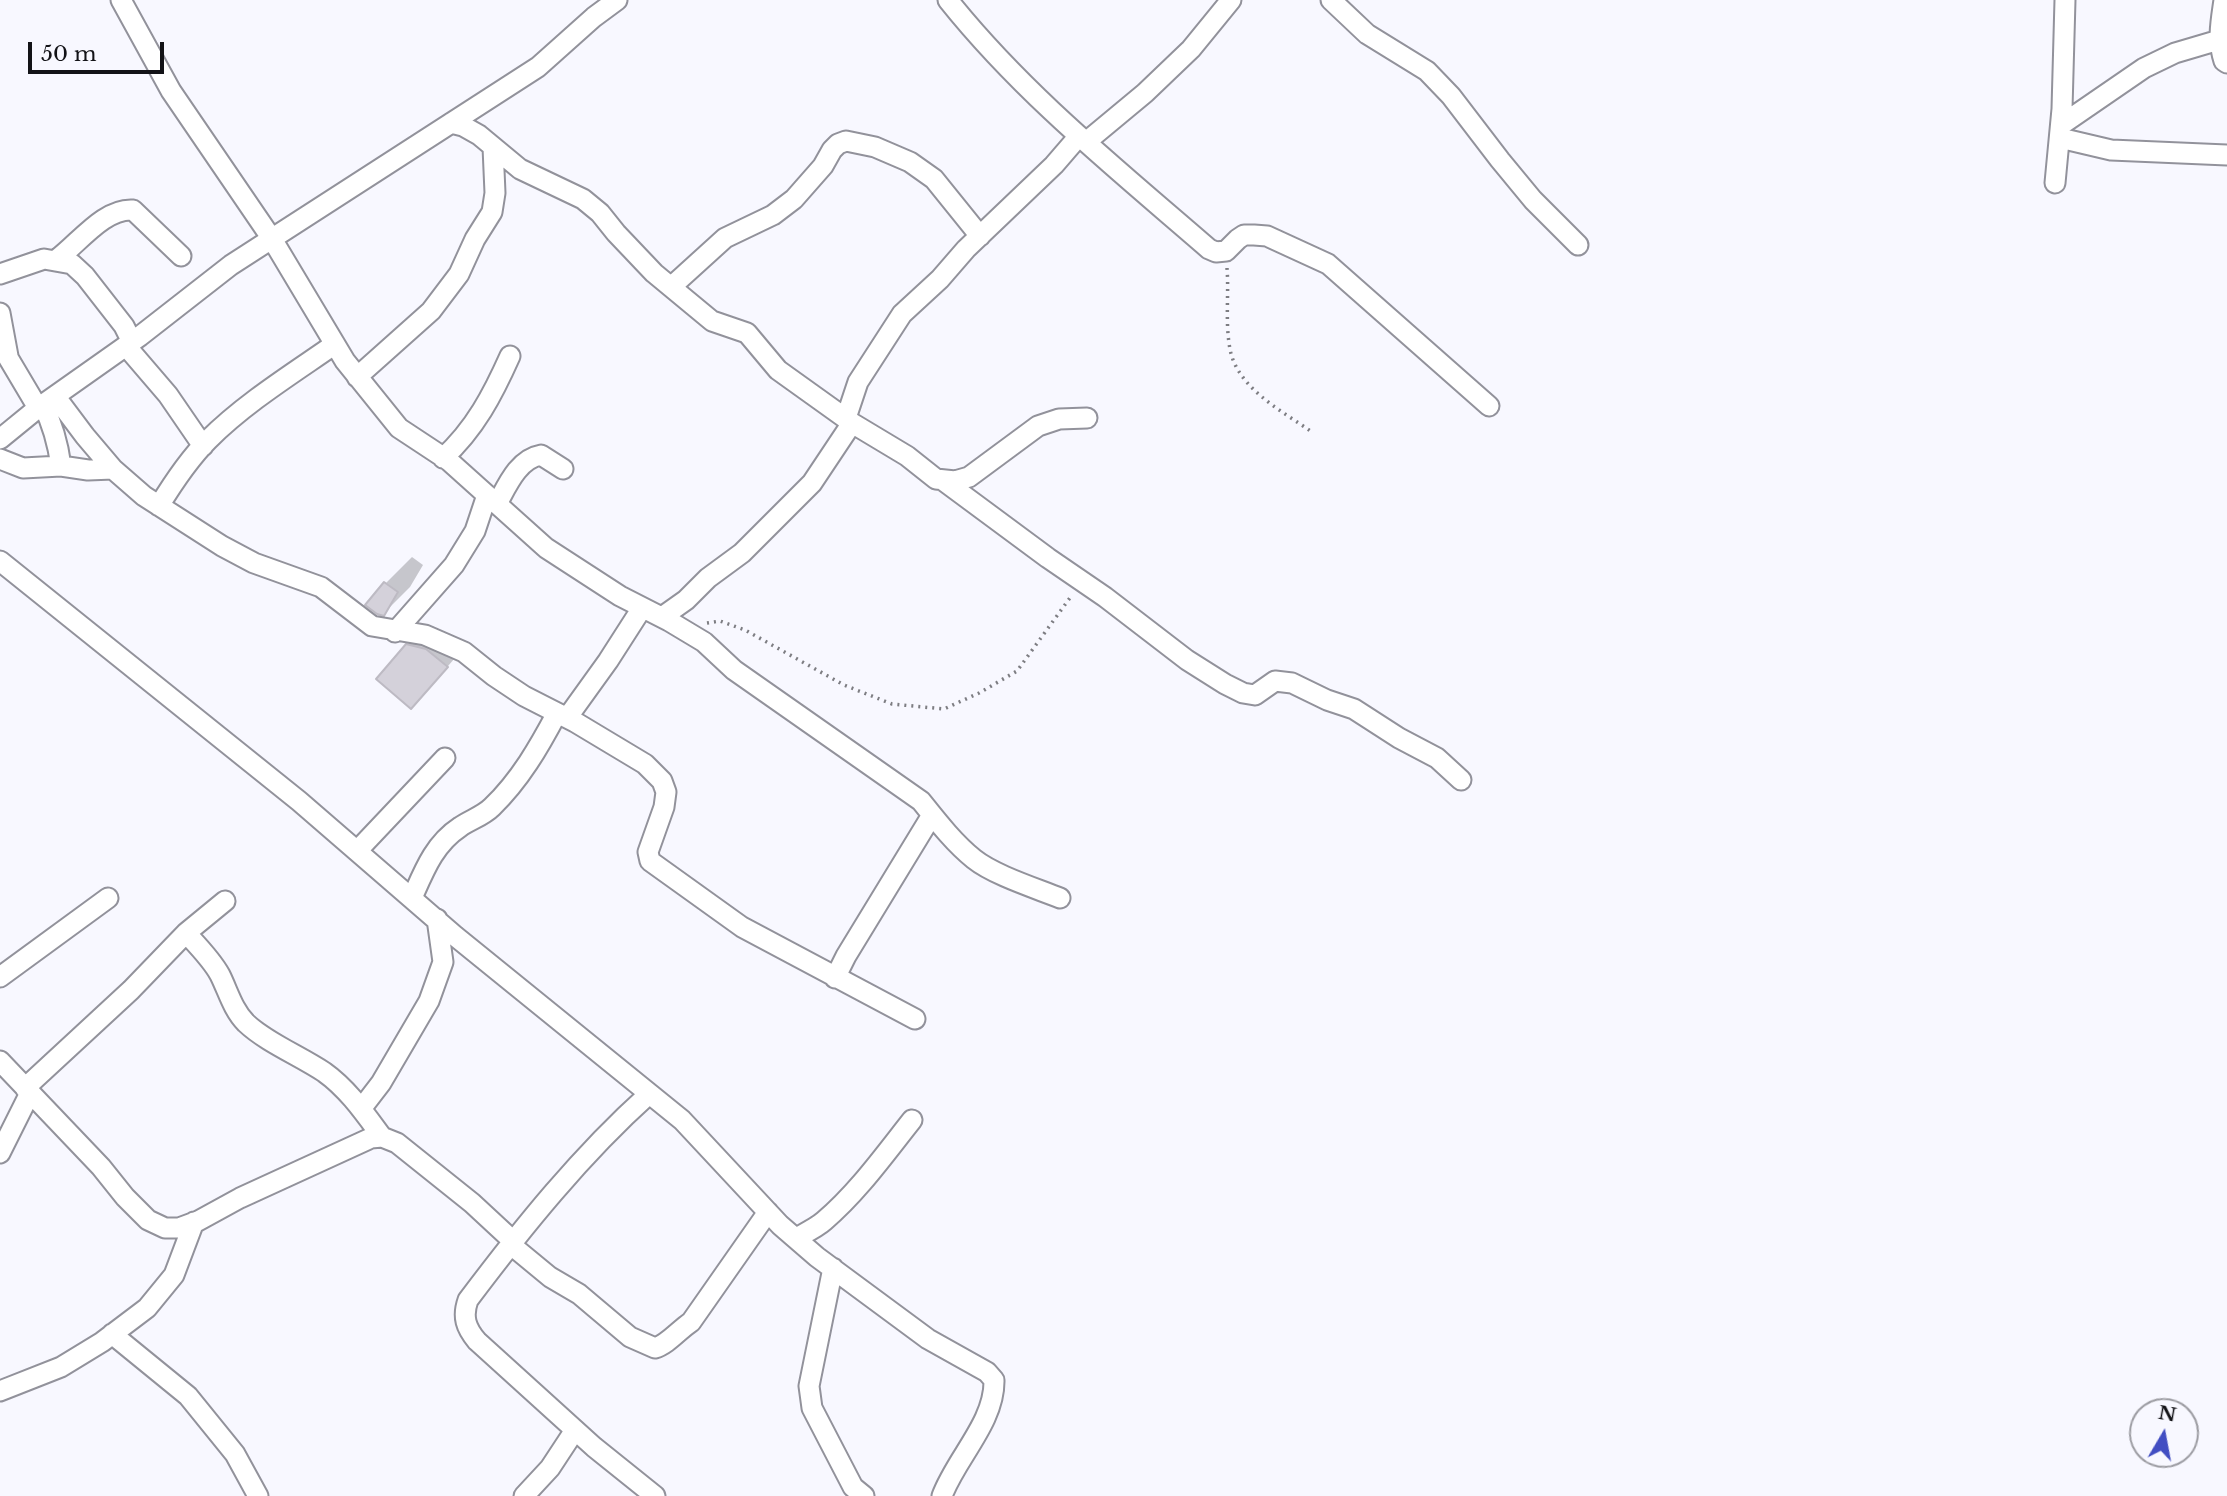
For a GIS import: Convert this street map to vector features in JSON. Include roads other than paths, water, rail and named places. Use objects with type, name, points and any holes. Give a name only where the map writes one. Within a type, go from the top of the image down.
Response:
[{"type":"street","points":[[121,0],[171,91],[272,239],[357,377],[398,428],[443,458],[546,548],[620,596],[704,642],[734,670],[921,801],[975,860],[1060,898]]},
{"type":"street","points":[[0,439],[231,265],[538,66],[617,0]]},
{"type":"street","points":[[948,0],[972,31],[1036,97],[1209,248],[1216,252],[1226,251],[1244,235],[1267,236],[1328,264],[1489,406]]},
{"type":"street","points":[[662,617],[742,553],[812,483],[849,420],[858,382],[902,314],[1054,165],[1083,139],[1145,93],[1191,49],[1231,0]]},
{"type":"street","points":[[1331,0],[1367,34],[1427,71],[1451,96],[1533,200],[1578,245]]},
{"type":"street","points":[[2055,183],[2061,132],[2065,0]]},
{"type":"street","points":[[2224,0],[2219,40],[2224,61],[2227,63]]},
{"type":"street","points":[[2061,132],[2144,68],[2175,53],[2219,40]]},
{"type":"street","points":[[451,123],[479,135],[520,169],[583,199],[600,213],[654,273],[712,321],[747,333],[778,370],[849,420],[907,456],[936,479],[955,481],[969,477],[1038,426],[1059,419],[1087,418]]},
{"type":"street","points":[[2061,132],[2111,150],[2227,155]]},
{"type":"street","points":[[671,287],[725,237],[773,215],[794,199],[823,166],[832,150],[846,141],[875,147],[910,162],[934,179],[980,236]]},
{"type":"street","points":[[357,377],[431,311],[459,274],[475,239],[492,212],[495,193],[493,147]]},
{"type":"street","points":[[56,260],[109,214],[124,210],[133,210],[181,256]]},
{"type":"street","points":[[0,274],[44,259],[72,264],[85,276],[124,326],[129,344],[203,446]]},
{"type":"street","points":[[0,313],[4,350],[45,403],[85,436],[113,469],[144,496],[222,546],[254,563],[321,587],[372,626],[425,635],[464,652],[494,677],[645,764],[662,781],[666,792],[664,807],[648,852],[650,861],[742,927],[915,1020]]},
{"type":"street","points":[[159,506],[175,480],[203,446],[248,407],[335,344]]},
{"type":"street","points":[[443,458],[462,441],[479,418],[510,356]]},
{"type":"street","points":[[45,403],[61,466]]},
{"type":"street","points":[[395,632],[454,565],[492,500],[514,474],[533,456],[541,455],[563,468]]},
{"type":"street","points":[[0,458],[23,468],[61,466],[88,470],[113,469]]},
{"type":"street","points":[[944,481],[1187,660],[1243,693],[1255,695],[1275,681],[1292,683],[1327,700],[1354,709],[1437,758],[1461,780]]},
{"type":"street","points":[[0,561],[299,801],[437,919],[682,1120],[796,1238],[928,1339],[987,1372],[994,1380],[994,1390],[985,1416],[947,1482],[942,1496]]},
{"type":"street","points":[[412,898],[430,857],[441,842],[457,829],[490,810],[508,790],[562,716],[608,661],[642,608]]},
{"type":"street","points":[[357,851],[445,758]]},
{"type":"street","points":[[835,978],[932,815]]},
{"type":"street","points":[[0,977],[108,898]]},
{"type":"street","points":[[0,1153],[28,1090],[186,933],[225,901]]},
{"type":"street","points":[[361,1109],[381,1083],[429,1001],[443,962],[437,919]]},
{"type":"street","points":[[186,933],[219,973],[244,1021],[263,1036],[327,1075],[361,1109],[382,1137]]},
{"type":"street","points":[[0,1061],[148,1220],[165,1227],[179,1228],[372,1138],[382,1137],[397,1143],[428,1167],[551,1277],[579,1294],[630,1336],[655,1348],[663,1346],[691,1321],[768,1212]]},
{"type":"street","points":[[649,1094],[620,1120],[511,1243],[468,1300],[464,1310],[469,1332],[477,1341],[575,1430],[655,1496]]},
{"type":"street","points":[[796,1238],[823,1222],[883,1157],[912,1120]]},
{"type":"street","points":[[0,1391],[61,1367],[147,1308],[174,1275],[194,1222]]},
{"type":"street","points":[[833,1268],[809,1386],[812,1408],[853,1487],[864,1496]]},
{"type":"street","points":[[112,1334],[188,1396],[235,1454],[258,1496]]},
{"type":"street","points":[[524,1496],[550,1468],[575,1430]]}]
